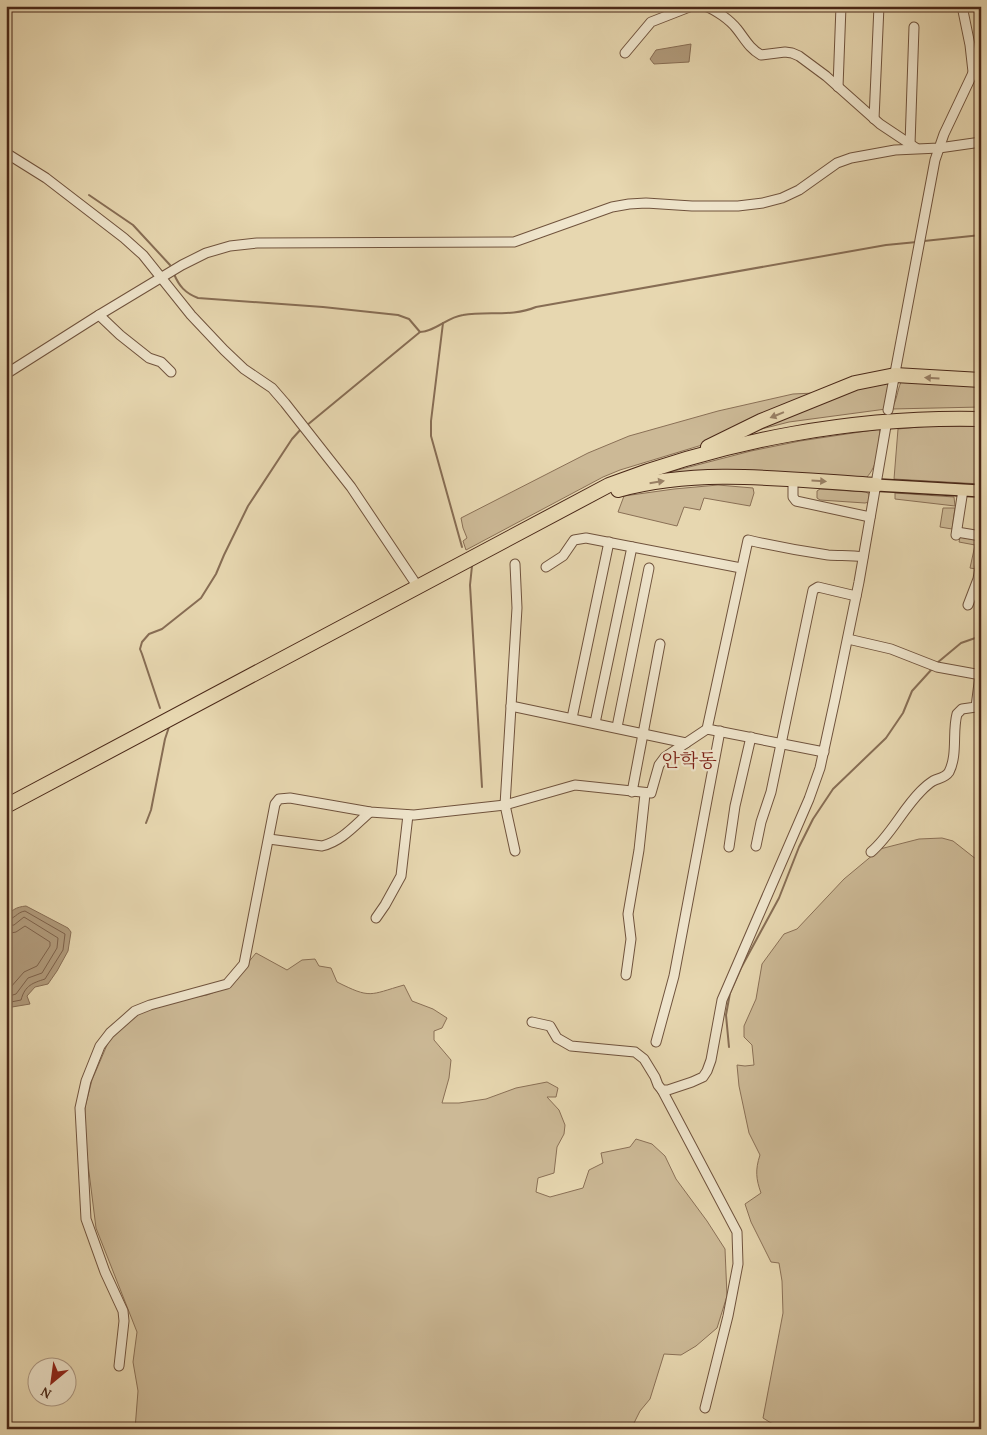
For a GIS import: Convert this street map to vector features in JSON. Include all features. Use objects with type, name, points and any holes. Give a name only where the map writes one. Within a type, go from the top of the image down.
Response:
[{"type":"highway","points":[[706,448],[761,421],[854,382],[894,376],[981,380]]},
{"type":"highway","points":[[6,799],[414,581],[606,481],[637,467],[706,448],[830,421],[913,413],[981,412]]},
{"type":"highway","points":[[6,806],[609,485],[638,474],[732,447],[785,435],[891,422],[944,418],[981,419]]},
{"type":"highway","points":[[576,502],[636,485],[675,479],[722,476],[876,485]]},
{"type":"main road","points":[[876,485],[981,491]]},
{"type":"street","points":[[625,53],[651,22],[692,6]]},
{"type":"street","points":[[705,6],[725,18],[736,28],[754,51],[761,55],[792,53],[818,70],[874,119],[913,146]]},
{"type":"street","points":[[838,87],[841,6]]},
{"type":"street","points":[[874,119],[879,6]]},
{"type":"street","points":[[962,6],[973,72]]},
{"type":"street","points":[[913,146],[914,27]]},
{"type":"street","points":[[888,410],[918,247],[939,148],[981,56]]},
{"type":"street","points":[[6,374],[160,277],[206,253],[230,246],[257,243],[514,242],[594,213],[629,204],[728,206],[764,202],[782,198],[799,190],[837,163],[851,158],[913,146],[939,148],[981,142]]},
{"type":"street","points":[[6,153],[46,178],[124,238],[143,255],[191,315],[224,350],[244,369],[272,388],[286,403],[351,487],[414,581]]},
{"type":"street","points":[[100,314],[120,336],[148,358],[161,362],[171,372]]},
{"type":"street","points":[[662,1090],[668,1090],[692,1082],[703,1077],[707,1071],[711,1060],[722,1000],[809,799],[824,752],[848,639],[886,426]]},
{"type":"street","points":[[793,480],[793,497],[796,501],[870,517]]},
{"type":"street","points":[[963,490],[956,534],[981,536]]},
{"type":"street","points":[[546,567],[563,556],[574,540],[586,538],[741,568]]},
{"type":"street","points":[[707,729],[748,540],[805,552],[863,557]]},
{"type":"street","points":[[572,718],[609,542]]},
{"type":"street","points":[[595,723],[632,547]]},
{"type":"street","points":[[968,605],[978,579],[981,562]]},
{"type":"street","points":[[515,564],[517,608],[505,806],[515,851]]},
{"type":"street","points":[[617,728],[649,568]]},
{"type":"street","points":[[756,846],[761,822],[771,792],[813,590],[818,587],[856,596]]},
{"type":"street","points":[[848,639],[891,649],[935,666],[980,675],[976,707],[962,708],[957,714],[953,754],[948,773],[921,790],[882,843],[871,852]]},
{"type":"street","points":[[632,792],[660,644]]},
{"type":"street","points":[[511,706],[686,743]]},
{"type":"street","points":[[120,1366],[124,1321],[123,1311],[105,1272],[86,1219],[80,1124],[80,1108],[84,1089],[100,1046],[110,1033],[135,1011],[150,1005],[227,984],[244,964],[275,804],[279,800],[290,798],[370,812],[408,815],[505,806],[575,785],[645,794],[652,793],[659,765],[666,756],[707,729],[824,752]]},
{"type":"street","points":[[656,1042],[674,976],[720,731]]},
{"type":"street","points":[[728,847],[735,806],[752,737]]},
{"type":"street","points":[[626,975],[631,939],[628,914],[645,794]]},
{"type":"street","points":[[269,838],[322,846],[342,837],[370,812]]},
{"type":"street","points":[[376,918],[401,876],[408,815]]},
{"type":"street","points":[[532,1022],[550,1026],[557,1038],[571,1046],[635,1052],[644,1058],[737,1232],[738,1264],[728,1316],[705,1408]]},
{"type":"shaded area","points":[[889,381],[886,409],[789,422],[738,435],[845,391]]},
{"type":"shaded area","points":[[901,382],[981,385],[981,407],[891,409],[895,403]]},
{"type":"shaded area","points":[[814,393],[702,445],[603,477],[466,550],[463,541],[467,538],[461,518],[588,453],[629,436],[718,411],[793,394]]},
{"type":"shaded area","points":[[929,426],[981,426],[981,484],[894,479],[898,429]]},
{"type":"shaded area","points":[[880,429],[876,461],[866,478],[643,479],[751,451],[800,441]]},
{"type":"shaded area","points":[[718,485],[753,488],[754,493],[750,506],[704,498],[700,510],[684,507],[677,526],[618,512],[624,496]]},
{"type":"shaded area","points":[[820,489],[866,492],[869,494],[869,502],[820,500],[817,498],[817,491]]},
{"type":"shaded area","points":[[895,493],[954,497],[955,506],[895,499]]},
{"type":"shaded area","points":[[943,508],[955,508],[952,529],[940,527]]},
{"type":"shaded area","points":[[960,537],[981,541],[976,569],[970,568],[975,545],[959,542]]},
{"type":"shaded area","points":[[942,838],[953,841],[981,863],[981,1429],[791,1429],[771,1423],[763,1418],[783,1313],[782,1281],[779,1263],[771,1262],[751,1222],[745,1204],[761,1193],[757,1174],[760,1155],[749,1133],[739,1086],[737,1065],[754,1065],[752,1045],[744,1037],[744,1026],[756,999],[762,964],[784,934],[797,929],[844,879],[880,849],[919,839]]},
{"type":"shaded area","points":[[256,953],[287,970],[302,960],[315,959],[319,966],[331,968],[337,982],[364,993],[376,993],[404,985],[412,1001],[433,1009],[447,1018],[442,1028],[434,1031],[434,1040],[451,1060],[449,1078],[442,1103],[459,1103],[486,1099],[516,1088],[547,1082],[558,1088],[556,1097],[547,1097],[559,1110],[565,1125],[564,1134],[557,1147],[554,1173],[538,1178],[536,1192],[550,1197],[583,1188],[589,1170],[603,1163],[601,1153],[630,1147],[636,1139],[652,1144],[665,1156],[676,1179],[725,1249],[727,1296],[717,1328],[696,1346],[681,1355],[664,1354],[650,1399],[640,1411],[631,1429],[135,1429],[138,1391],[133,1362],[137,1332],[96,1228],[84,1132],[85,1107],[92,1080],[110,1038],[139,1013],[169,1002],[207,995],[228,987]]},
{"type":"water","points":[[691,44],[689,62],[654,64],[650,59],[656,50]]},
{"type":"water","points":[[26,906],[68,928],[71,932],[68,951],[48,984],[35,987],[27,996],[30,1004],[6,1008],[6,920],[14,910]]},
{"type":"waterway","points":[[89,195],[133,225],[170,265]]},
{"type":"waterway","points":[[924,241],[981,235]]},
{"type":"waterway","points":[[174,274],[183,289],[198,298],[323,307],[398,315],[409,319],[420,332],[431,330],[457,316],[518,312],[536,307],[886,245],[917,242]]},
{"type":"waterway","points":[[443,323],[431,421],[431,436],[462,547]]},
{"type":"waterway","points":[[306,426],[420,332]]},
{"type":"waterway","points":[[160,708],[140,649],[142,642],[149,634],[162,629],[201,598],[216,574],[248,506],[292,439],[302,428]]},
{"type":"waterway","points":[[472,566],[470,585],[482,787]]},
{"type":"waterway","points":[[937,663],[961,643],[981,636]]},
{"type":"waterway","points":[[729,1047],[726,1015],[730,993],[741,968],[779,898],[799,847],[813,819],[833,789],[886,738],[903,713],[912,691],[932,669]]},
{"type":"waterway","points":[[146,823],[151,810],[169,727]]},
{"type":"district","name":"안학동","points":[[689,760]]}]
